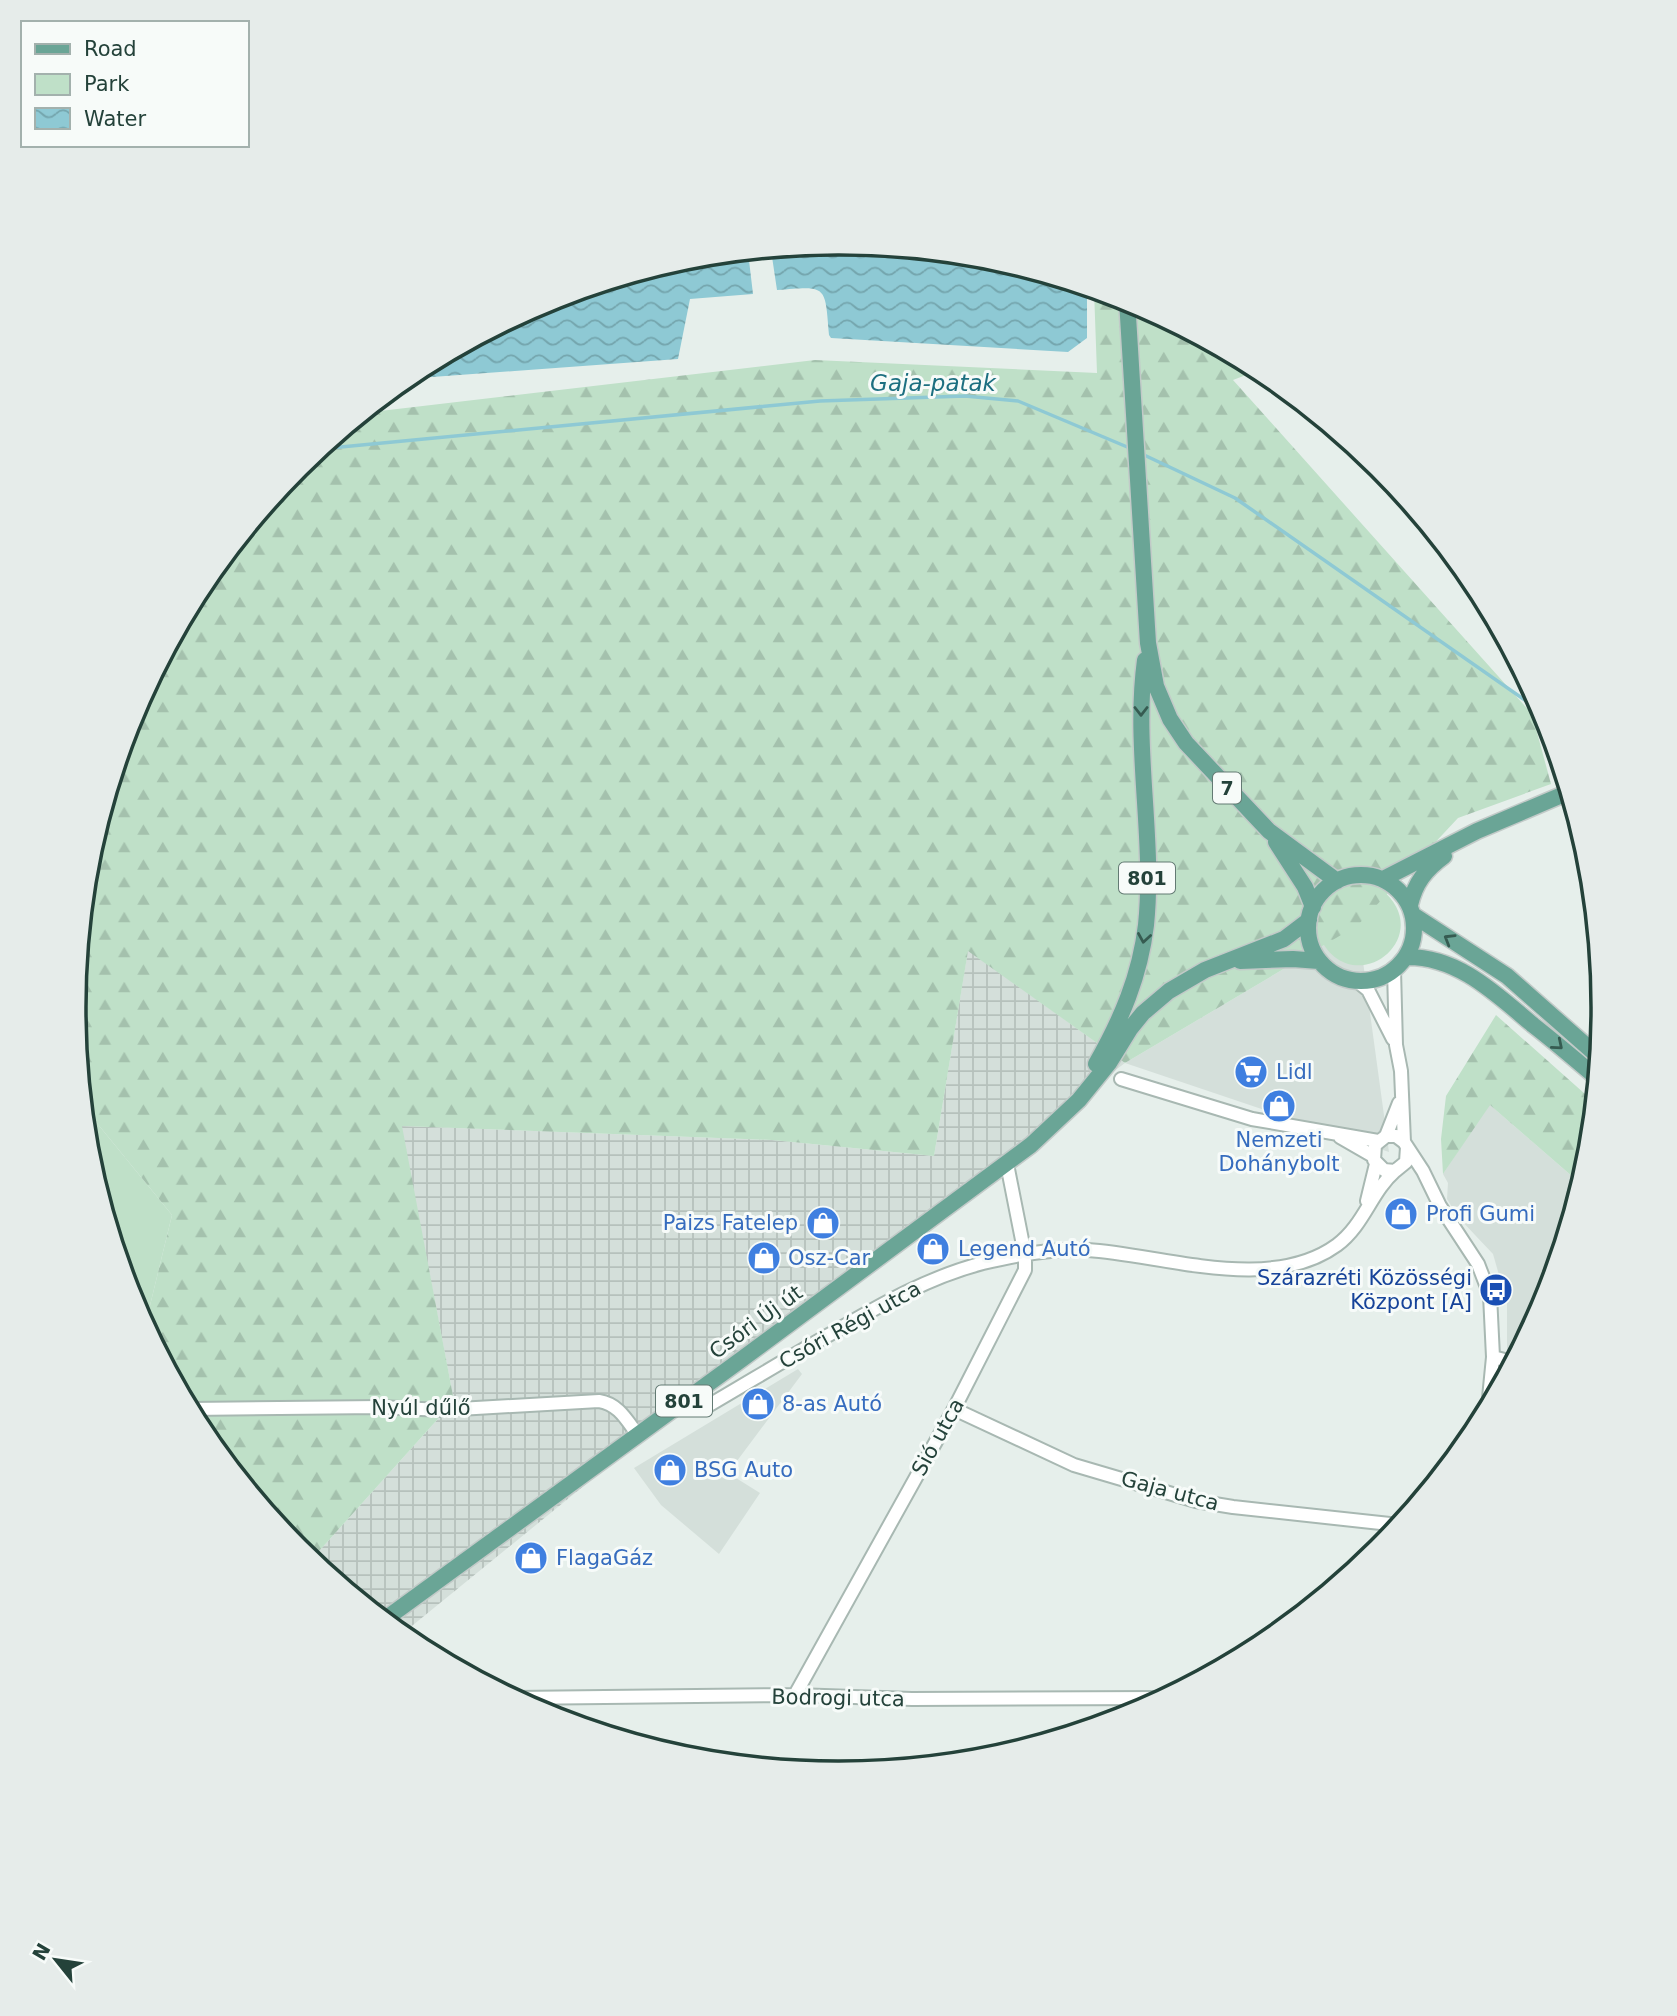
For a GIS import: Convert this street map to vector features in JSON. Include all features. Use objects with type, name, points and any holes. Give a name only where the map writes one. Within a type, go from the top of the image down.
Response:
[{"type":"main road","name":"7","points":[[1128,313],[1148,643],[1156,686],[1179,734],[1196,756],[1269,831],[1337,881]]},
{"type":"main road","name":"801","points":[[1079,1100],[1126,1009],[1141,956],[1146,926],[1147,868],[1141,712],[1148,643]]},
{"type":"main road","points":[[1383,879],[1477,831],[1560,796]]},
{"type":"main road","name":"7","points":[[1269,831],[1305,887],[1311,913],[1310,942],[1319,961]]},
{"type":"main road","points":[[1319,961],[1339,976],[1357,981],[1378,978],[1394,970],[1406,957],[1413,940],[1411,910],[1414,888],[1430,866],[1477,831]]},
{"type":"main road","points":[[1311,913],[1323,892],[1337,881],[1359,874],[1383,879],[1399,890],[1411,910],[1511,979],[1590,1049]]},
{"type":"main road","name":"801","points":[[1079,1100],[1103,1072],[1143,1013],[1183,981],[1284,939],[1311,913]]},
{"type":"main road","points":[[1406,957],[1434,959],[1445,963],[1500,997],[1589,1071]]},
{"type":"main road","name":"801","points":[[1231,961],[1319,961]]},
{"type":"main road","name":"Csóri Új út","points":[[392,1613],[1007,1164],[1046,1133],[1079,1100]]},
{"type":"street","points":[[1394,970],[1396,1045],[1401,1071],[1406,1145],[1406,1162],[1397,1170]]},
{"type":"street","points":[[1357,981],[1367,990],[1396,1045]]},
{"type":"street","points":[[1121,1079],[1230,1113],[1333,1134],[1382,1138],[1396,1136],[1406,1145],[1423,1171],[1486,1280],[1492,1308],[1490,1383]]},
{"type":"street","points":[[1374,1160],[1374,1145],[1382,1138],[1401,1099]]},
{"type":"street","points":[[1333,1134],[1374,1160],[1384,1170],[1397,1170],[1418,1176],[1430,1187]]},
{"type":"street","name":"Csóri Régi utca","points":[[1361,1219],[1374,1160]]},
{"type":"street","name":"Sió utca","points":[[795,1695],[954,1409],[1026,1270],[1007,1164]]},
{"type":"street","name":"Csóri Régi utca","points":[[706,1407],[906,1291],[963,1269],[1049,1251],[1086,1250],[1224,1268],[1270,1268],[1289,1265],[1329,1249],[1349,1234],[1381,1186],[1397,1170]]},
{"type":"street","points":[[1493,1357],[1504,1360]]},
{"type":"street","name":"Nyúl dűlő","points":[[202,1409],[380,1407],[442,1410],[599,1401],[610,1402],[618,1408],[637,1434]]},
{"type":"street","name":"Gaja utca","points":[[954,1409],[1074,1465],[1196,1500],[1386,1524]]},
{"type":"street","name":"Bodrogi utca","points":[[538,1698],[795,1695],[912,1699],[1138,1698]]},
{"type":"shaded area","points":[[1358,925],[1389,1152],[1125,1063]]},
{"type":"shaded area","points":[[968,950],[1125,1063],[628,1450],[410,1627],[342,1574],[318,1552],[454,1401],[401,1126],[772,1140],[934,1156]]},
{"type":"shaded area","points":[[1489,1104],[1572,1176],[1551,1250],[1534,1296],[1507,1354],[1507,1303],[1493,1254],[1458,1217],[1447,1199],[1448,1183],[1443,1174]]},
{"type":"shaded area","points":[[798,1369],[802,1374],[728,1473],[760,1493],[719,1554],[661,1505],[634,1468]]},
{"type":"green space","points":[[1094,301],[1171,333],[1246,375],[1233,380],[1531,713],[1551,784],[1458,818],[1358,925],[1125,1063],[968,951],[934,1156],[772,1140],[402,1126],[454,1401],[318,1552],[241,1466],[213,1426],[163,1341],[149,1310],[172,1215],[94,1120],[92,1106],[87,1057],[87,959],[100,861],[111,813],[143,720],[163,675],[213,590],[241,550],[306,476],[380,411],[815,360],[1097,373]]},
{"type":"green space","points":[[1381,889],[1397,908],[1401,926],[1396,943],[1384,956],[1368,964],[1350,965],[1333,956],[1319,936]]},
{"type":"green space","points":[[1496,1015],[1586,1095],[1572,1176],[1490,1105],[1443,1174],[1441,1139],[1446,1096]]},
{"type":"green space","points":[[94,1120],[172,1215],[149,1310],[111,1203]]},
{"type":"water","points":[[838,255],[937,262],[1033,281],[1087,298],[1087,338],[1068,352],[831,338],[824,297],[820,292],[806,288],[777,290],[772,259]]},
{"type":"water","points":[[749,261],[753,294],[690,299],[678,359],[428,377],[506,333],[597,295],[692,270]]},
{"type":"waterway","name":"Gaja-patak","points":[[336,447],[820,401],[965,396],[1018,401],[1132,449]]},
{"type":"waterway","name":"Gaja-patak","points":[[1142,454],[1235,498],[1525,700]]},
{"type":"place","name":"Lidl","points":[[1251,1072]]},
{"type":"place","name":"Nemzeti Dohánybolt","points":[[1279,1106]]},
{"type":"place","name":"Profi Gumi","points":[[1401,1214]]},
{"type":"place","name":"Paizs Fatelep","points":[[823,1223]]},
{"type":"place","name":"Legend Autó","points":[[933,1249]]},
{"type":"place","name":"Osz-Car","points":[[764,1258]]},
{"type":"place","name":"Szárazréti Közösségi Központ [A]","points":[[1496,1290]]},
{"type":"place","name":"8-as Autó","points":[[758,1404]]},
{"type":"place","name":"BSG Auto","points":[[670,1470]]},
{"type":"place","name":"FlagaGáz","points":[[531,1558]]}]
